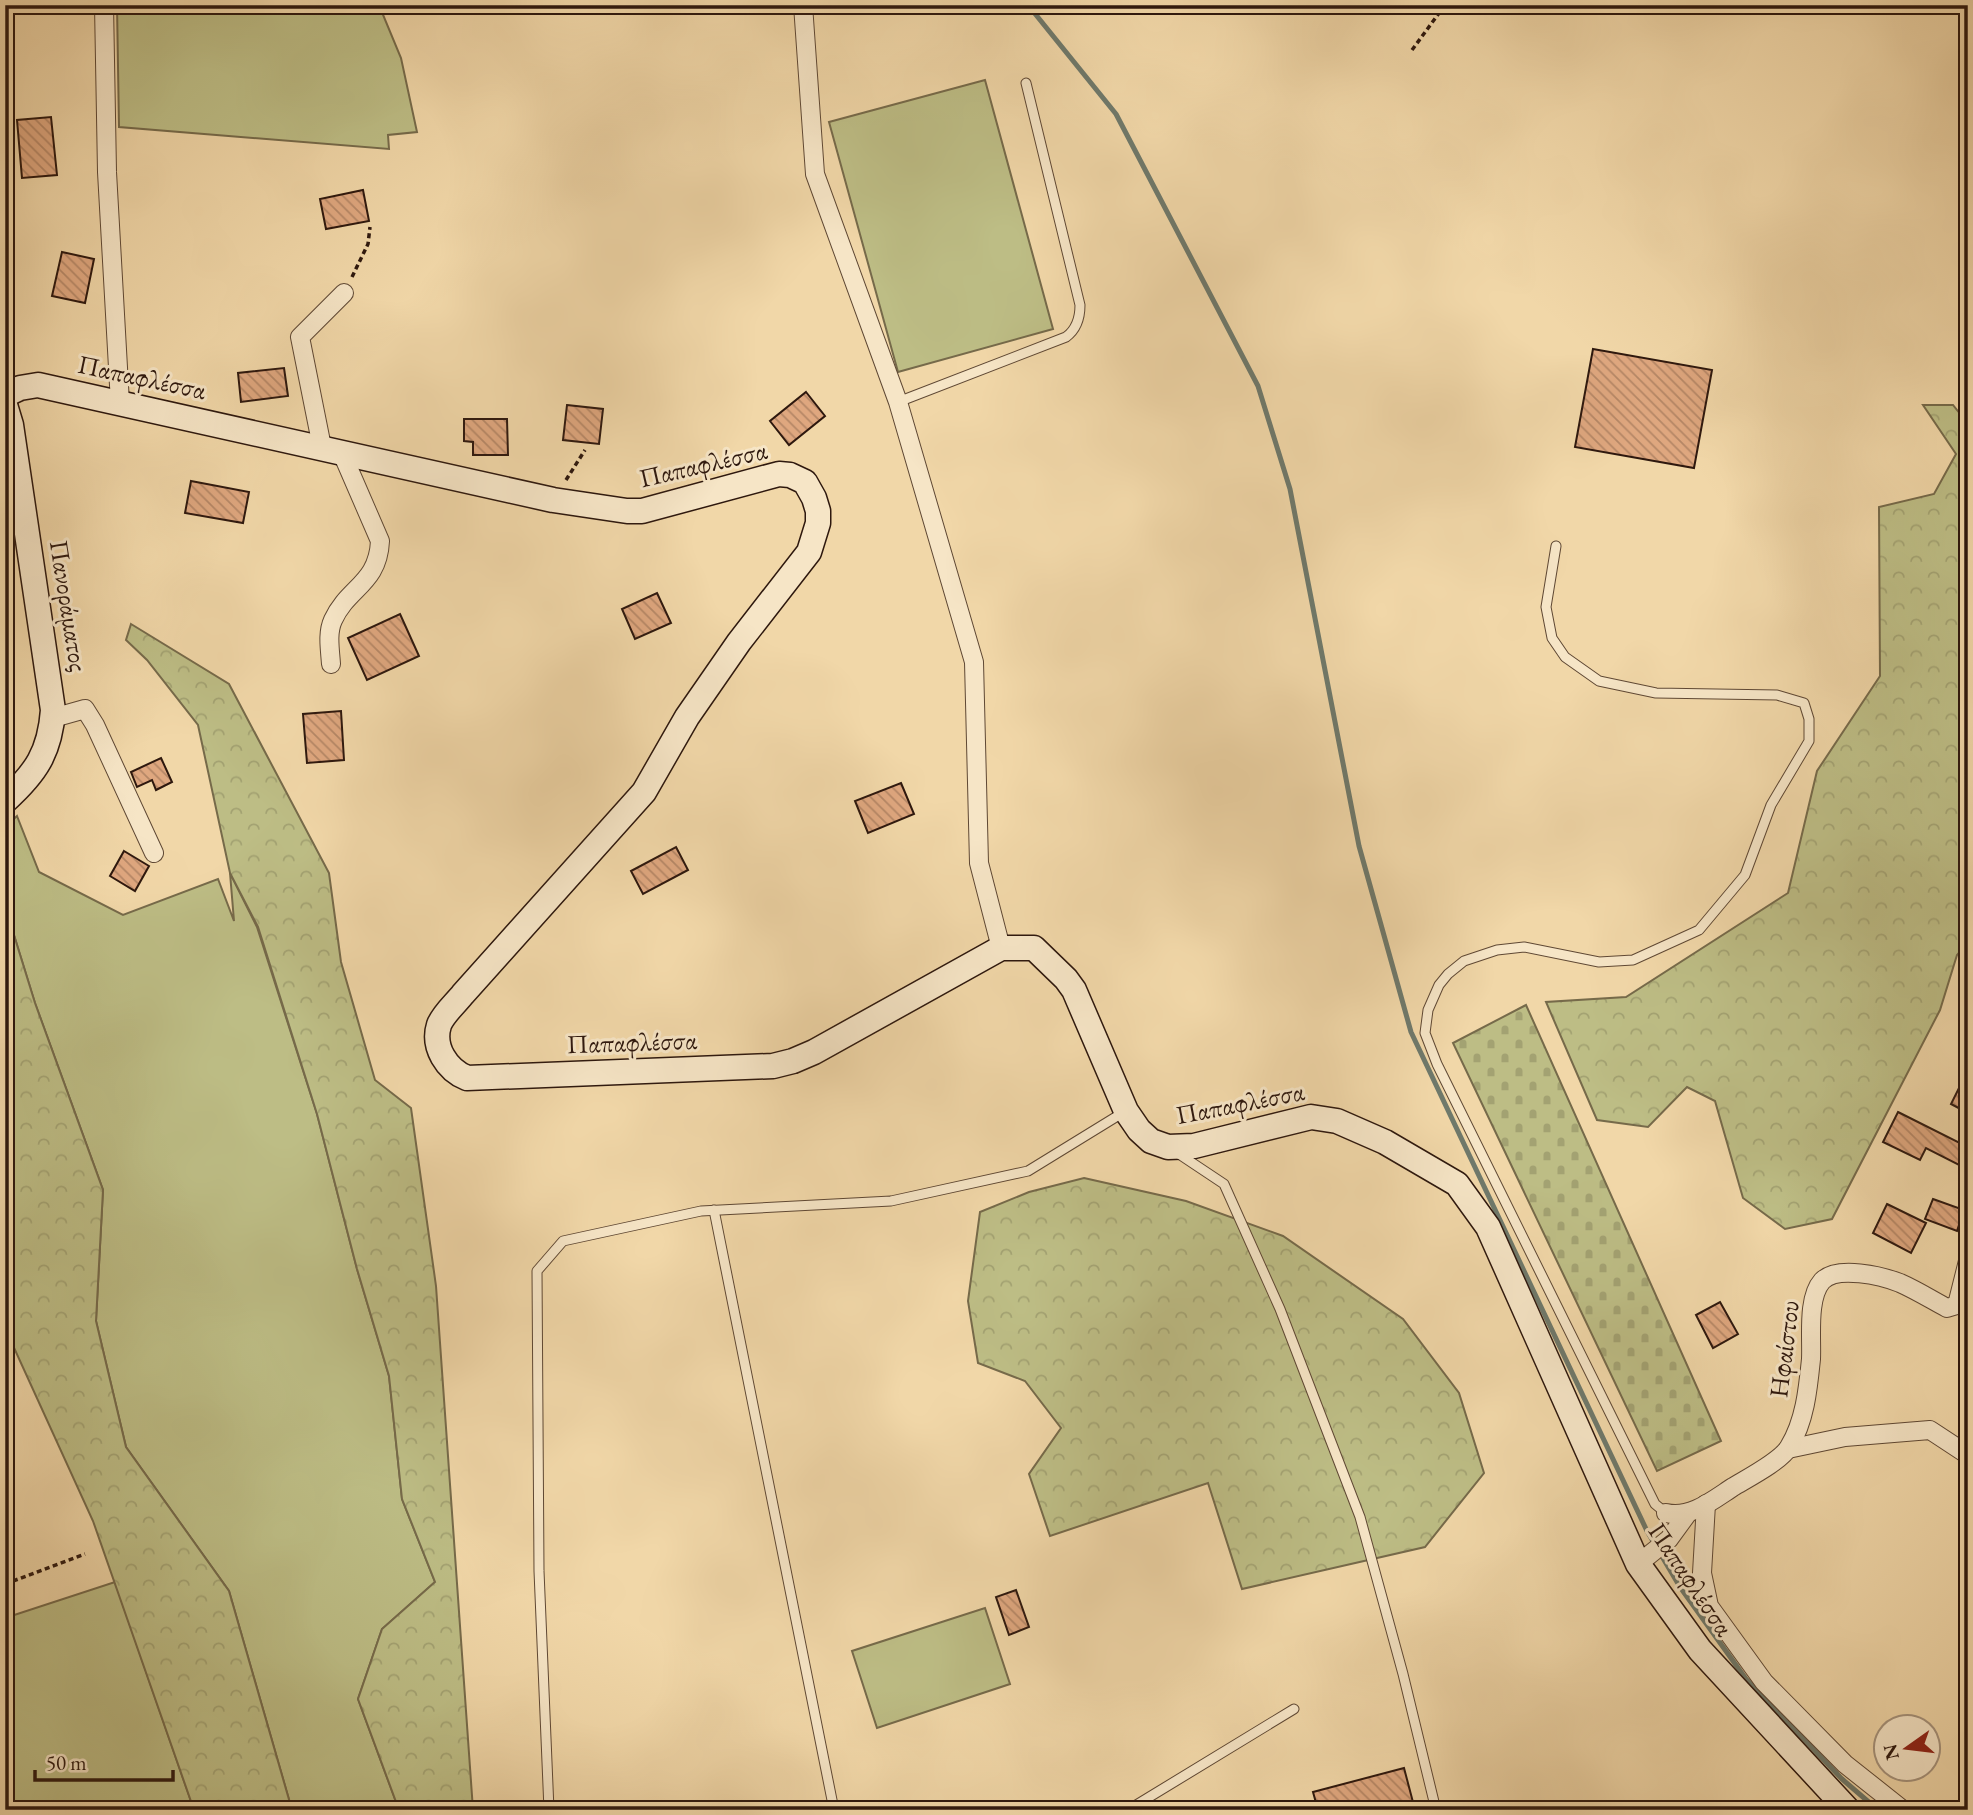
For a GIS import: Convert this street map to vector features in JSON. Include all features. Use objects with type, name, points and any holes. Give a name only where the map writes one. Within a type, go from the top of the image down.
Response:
[{"type":"street","points":[[104,5],[107,172],[120,403]]},
{"type":"street","points":[[803,5],[815,174],[898,402],[974,662],[979,863],[1001,948]]},
{"type":"street","points":[[331,664],[330,634],[333,621],[340,608],[373,572],[379,557],[380,541],[331,449],[300,337],[344,293]]},
{"type":"street","name":"Παπαφλέσσα","points":[[5,395],[20,388],[38,385],[553,499],[627,511],[642,511],[779,474],[790,475],[805,482],[818,511],[816,533],[809,552],[739,642],[687,717],[643,792],[440,1023],[440,1051],[446,1063],[455,1073],[467,1078],[773,1066],[814,1052],[1001,948],[1034,948],[1074,990],[1126,1111],[1139,1130],[1151,1140],[1168,1147],[1194,1146],[1311,1117],[1337,1121],[1362,1131],[1457,1184],[1488,1227],[1643,1559],[1700,1650],[1848,1810]]},
{"type":"street","name":"Πανοράματος","points":[[5,405],[10,457],[51,689],[53,718],[46,751],[33,773],[5,801]]},
{"type":"street","points":[[53,718],[85,709],[95,725],[154,853]]},
{"type":"street","name":"Ηφαίστου","points":[[1666,1513],[1676,1516],[1706,1504],[1759,1471],[1788,1449],[1803,1415],[1811,1359],[1813,1301],[1823,1281],[1834,1275],[1851,1272],[1898,1282],[1947,1308],[1957,1305],[1968,1261]]},
{"type":"street","points":[[1788,1449],[1845,1437],[1930,1430],[1968,1455]]},
{"type":"street","points":[[1706,1504],[1702,1573],[1709,1606],[1763,1682],[1844,1764],[1903,1810]]},
{"type":"street","name":"Ηφαίστου","points":[[1643,1559],[1669,1539],[1688,1513]]},
{"type":"lane","points":[[898,402],[1066,337],[1073,332],[1080,316],[1080,305],[1026,83]]},
{"type":"lane","points":[[1556,545],[1546,607],[1552,638],[1565,657],[1599,681],[1656,692],[1777,695],[1804,703],[1809,719],[1809,741],[1771,804],[1745,875],[1699,930],[1633,960],[1599,962],[1524,947],[1497,950],[1464,961],[1448,974],[1440,985],[1429,1010],[1425,1032],[1437,1064],[1654,1504],[1666,1513]]},
{"type":"lane","points":[[549,1810],[539,1571],[537,1271],[563,1241],[701,1211],[891,1201],[1028,1171],[1126,1111]]},
{"type":"lane","points":[[1168,1147],[1224,1184],[1279,1309],[1360,1517],[1403,1674],[1436,1810]]},
{"type":"lane","points":[[714,1210],[834,1810]]},
{"type":"lane","points":[[1128,1810],[1294,1709]]},
{"type":"path","points":[[1412,50],[1446,5]]},
{"type":"path","points":[[344,293],[369,244],[370,227]]},
{"type":"path","points":[[565,482],[585,450]]},
{"type":"path","points":[[5,1584],[85,1554]]},
{"type":"green space","points":[[117,5],[379,5],[401,58],[417,132],[388,135],[389,149],[119,127]]},
{"type":"green space","points":[[985,80],[1053,329],[898,372],[829,122]]},
{"type":"green space","points":[[1923,405],[1953,405],[1968,424],[1968,943],[1957,955],[1940,1010],[1832,1219],[1785,1229],[1743,1198],[1715,1101],[1687,1087],[1648,1127],[1597,1120],[1546,1002],[1626,997],[1788,893],[1817,771],[1880,676],[1879,507],[1934,494],[1956,454]]},
{"type":"green space","points":[[131,624],[229,684],[329,873],[341,962],[375,1080],[411,1108],[436,1286],[473,1810],[399,1810],[358,1699],[382,1629],[435,1582],[402,1499],[389,1376],[357,1269],[317,1114],[258,927],[230,873],[198,725],[147,660],[126,640]]},
{"type":"green space","points":[[17,816],[39,872],[123,915],[218,879],[234,921],[230,873],[257,927],[317,1114],[357,1269],[389,1376],[402,1499],[435,1582],[382,1629],[358,1699],[399,1810],[292,1810],[229,1591],[126,1447],[96,1321],[103,1190],[35,1003],[13,932],[5,922],[5,827]]},
{"type":"green space","points":[[5,922],[13,932],[35,1003],[103,1190],[96,1321],[126,1447],[229,1591],[292,1810],[194,1810],[93,1521],[5,1328],[5,1268],[10,1228],[5,1157]]},
{"type":"green space","points":[[1526,1005],[1721,1441],[1657,1471],[1453,1043]]},
{"type":"green space","points":[[1084,1178],[1186,1201],[1283,1236],[1403,1319],[1459,1393],[1484,1473],[1425,1547],[1242,1589],[1208,1483],[1050,1536],[1029,1474],[1061,1428],[1025,1381],[978,1363],[968,1301],[980,1212],[1029,1192]]},
{"type":"green space","points":[[115,1582],[194,1810],[5,1810],[5,1618]]},
{"type":"green space","points":[[985,1608],[1010,1684],[877,1728],[852,1651]]},
{"type":"building","points":[[51,117],[57,175],[22,178],[17,120]]},
{"type":"building","points":[[363,190],[369,221],[326,229],[320,199]]},
{"type":"building","points":[[62,252],[94,259],[85,303],[52,296]]},
{"type":"building","points":[[1593,349],[1712,370],[1694,468],[1575,447]]},
{"type":"building","points":[[284,368],[288,396],[241,402],[238,373]]},
{"type":"building","points":[[806,392],[825,416],[789,445],[770,421]]},
{"type":"building","points":[[567,405],[603,409],[599,444],[563,440]]},
{"type":"building","points":[[464,419],[507,419],[508,455],[473,455],[473,442],[464,441]]},
{"type":"building","points":[[191,481],[249,492],[243,523],[185,513]]},
{"type":"building","points":[[657,593],[671,623],[635,639],[622,609]]},
{"type":"building","points":[[400,614],[419,656],[367,680],[348,638]]},
{"type":"building","points":[[341,711],[344,760],[307,763],[303,714]]},
{"type":"building","points":[[161,758],[172,782],[156,790],[152,780],[137,787],[131,772]]},
{"type":"building","points":[[901,783],[914,814],[868,833],[855,801]]},
{"type":"building","points":[[676,847],[688,870],[643,894],[631,871]]},
{"type":"building","points":[[124,851],[149,866],[135,891],[110,876]]},
{"type":"building","points":[[1968,1070],[1968,1113],[1951,1104]]},
{"type":"building","points":[[1898,1112],[1968,1147],[1968,1158],[1963,1167],[1926,1148],[1920,1160],[1883,1142]]},
{"type":"building","points":[[1933,1199],[1964,1210],[1957,1231],[1925,1219]]},
{"type":"building","points":[[1887,1204],[1926,1223],[1911,1253],[1873,1233]]},
{"type":"building","points":[[1720,1302],[1738,1334],[1713,1348],[1696,1315]]},
{"type":"building","points":[[1016,1590],[1029,1627],[1009,1635],[996,1597]]},
{"type":"building","points":[[1404,1768],[1414,1806],[1400,1810],[1318,1810],[1313,1792]]},
{"type":"waterway","points":[[1028,5],[1116,114],[1258,386],[1290,489],[1359,846],[1411,1032],[1647,1531],[1680,1587],[1746,1679],[1842,1779],[1878,1810]]}]
